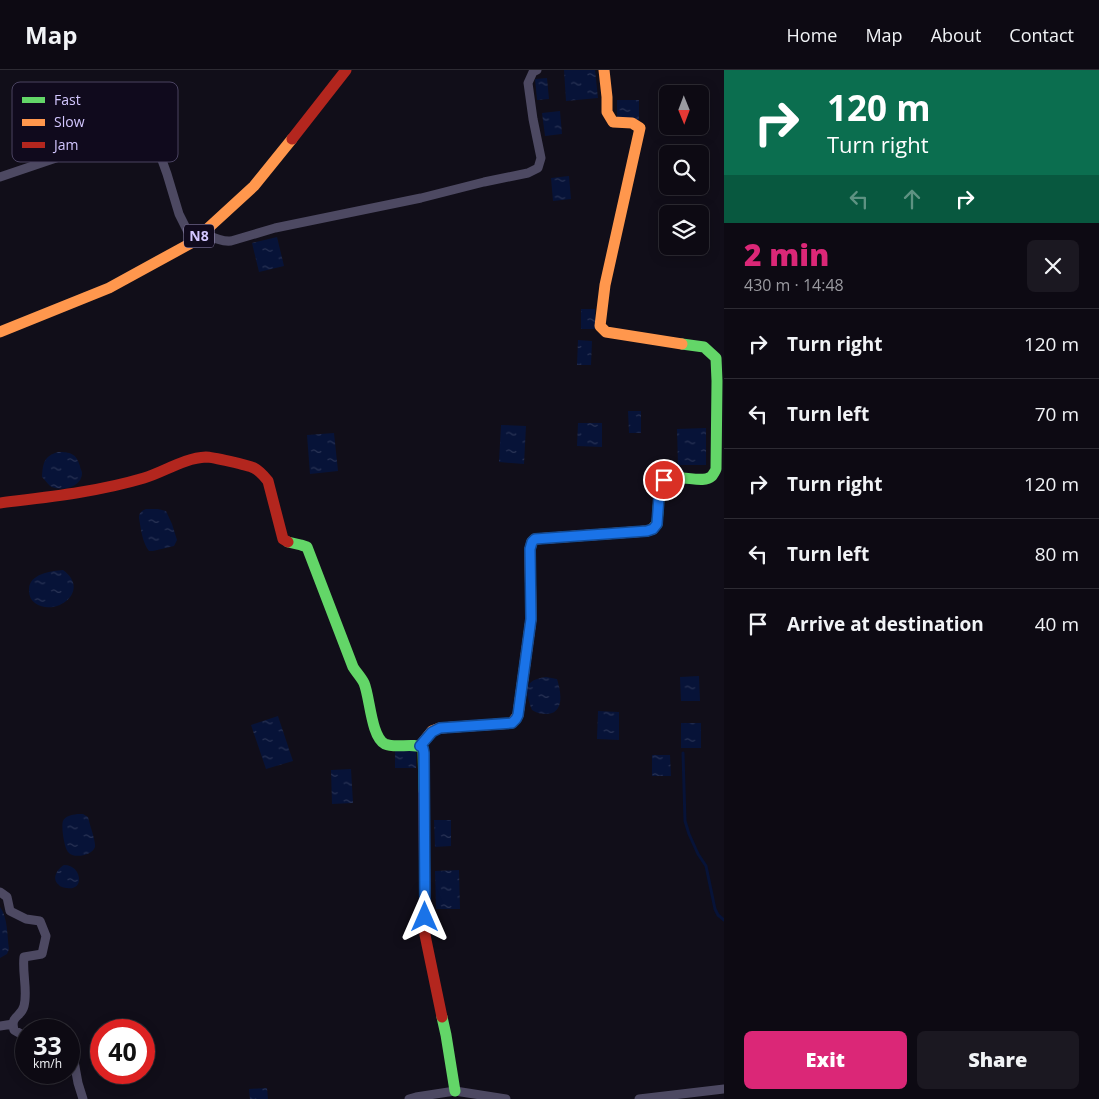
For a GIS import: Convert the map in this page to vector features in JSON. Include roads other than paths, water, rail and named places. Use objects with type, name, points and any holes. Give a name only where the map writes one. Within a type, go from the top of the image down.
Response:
[{"type":"main road","name":"N8","points":[[0,332],[109,288],[193,242],[254,186],[346,70]]},
{"type":"main road","points":[[0,504],[120,484],[145,478],[194,459],[207,457],[253,468],[268,481],[283,539],[292,544],[307,547],[353,667],[364,683],[377,736],[385,744],[420,746],[432,732],[440,728],[512,723],[518,715],[531,619],[530,549],[532,542],[535,539],[653,529],[657,524],[660,483],[677,477],[704,480],[712,476],[716,469],[716,358],[704,348],[606,332],[600,326],[605,285],[640,128],[632,123],[613,122],[607,112],[604,70]]},
{"type":"main road","points":[[420,746],[423,748],[424,753],[425,935],[446,1035],[455,1091]]},
{"type":"street","points":[[202,233],[226,242],[275,228],[528,173],[538,168],[540,158],[528,83],[533,72],[537,70]]},
{"type":"street","points":[[0,177],[44,162]]},
{"type":"street","points":[[162,162],[179,214],[193,242]]},
{"type":"street","points":[[2,896],[10,911],[26,918],[40,921],[46,936],[42,954],[24,957],[24,1007],[20,1014],[14,1018],[12,1024],[15,1031]]},
{"type":"street","points":[[0,1026],[12,1024]]},
{"type":"street","points":[[78,1084],[83,1099]]},
{"type":"street","points":[[639,1099],[724,1089]]},
{"type":"street","points":[[409,1099],[455,1091],[506,1099]]},
{"type":"water","points":[[564,70],[595,70],[598,98],[566,101]]},
{"type":"water","points":[[547,78],[549,99],[537,100],[535,79]]},
{"type":"water","points":[[617,100],[639,100],[639,120],[617,119]]},
{"type":"water","points":[[560,111],[562,134],[545,136],[542,113]]},
{"type":"water","points":[[569,176],[571,199],[553,201],[551,178]]},
{"type":"water","points":[[277,237],[284,266],[259,272],[252,243]]},
{"type":"water","points":[[581,309],[595,309],[595,329],[581,329]]},
{"type":"water","points":[[578,340],[592,341],[591,365],[577,365]]},
{"type":"water","points":[[628,411],[641,411],[641,433],[629,433]]},
{"type":"water","points":[[578,423],[602,423],[602,447],[577,446]]},
{"type":"water","points":[[501,425],[526,426],[524,464],[499,462]]},
{"type":"water","points":[[706,428],[706,465],[678,465],[677,429]]},
{"type":"water","points":[[334,433],[338,471],[310,474],[307,435]]},
{"type":"water","points":[[58,452],[66,452],[77,458],[82,473],[81,478],[75,485],[59,489],[54,488],[42,477],[45,461]]},
{"type":"water","points":[[146,509],[166,511],[177,540],[174,546],[149,551],[143,540],[139,518],[141,512]]},
{"type":"water","points":[[63,570],[71,578],[74,586],[72,594],[67,600],[60,605],[52,607],[43,607],[35,603],[30,597],[29,591],[33,580],[41,574]]},
{"type":"water","points":[[699,676],[700,701],[681,701],[680,677]]},
{"type":"water","points":[[546,677],[557,679],[560,689],[560,701],[557,710],[547,714],[532,710],[527,692],[529,684]]},
{"type":"water","points":[[598,711],[619,712],[619,740],[597,739]]},
{"type":"water","points":[[278,716],[293,761],[266,769],[251,725]]},
{"type":"water","points":[[681,723],[701,723],[701,748],[681,748]]},
{"type":"water","points":[[395,751],[416,751],[416,768],[395,768]]},
{"type":"water","points":[[652,755],[670,755],[671,776],[652,776]]},
{"type":"water","points":[[351,769],[353,803],[332,804],[331,770]]},
{"type":"water","points":[[83,814],[88,817],[95,844],[90,853],[82,856],[68,852],[62,827],[65,818]]},
{"type":"water","points":[[434,820],[451,820],[451,846],[435,847]]},
{"type":"water","points":[[64,865],[70,866],[78,873],[79,882],[73,888],[61,887],[55,880],[57,872]]},
{"type":"water","points":[[459,870],[460,909],[436,909],[435,871]]},
{"type":"water","points":[[0,907],[6,921],[9,949],[7,954],[0,958]]},
{"type":"water","points":[[267,1088],[268,1099],[250,1099],[249,1089]]},
{"type":"waterway","points":[[683,753],[685,821],[698,854],[706,866],[715,909],[724,920]]}]
